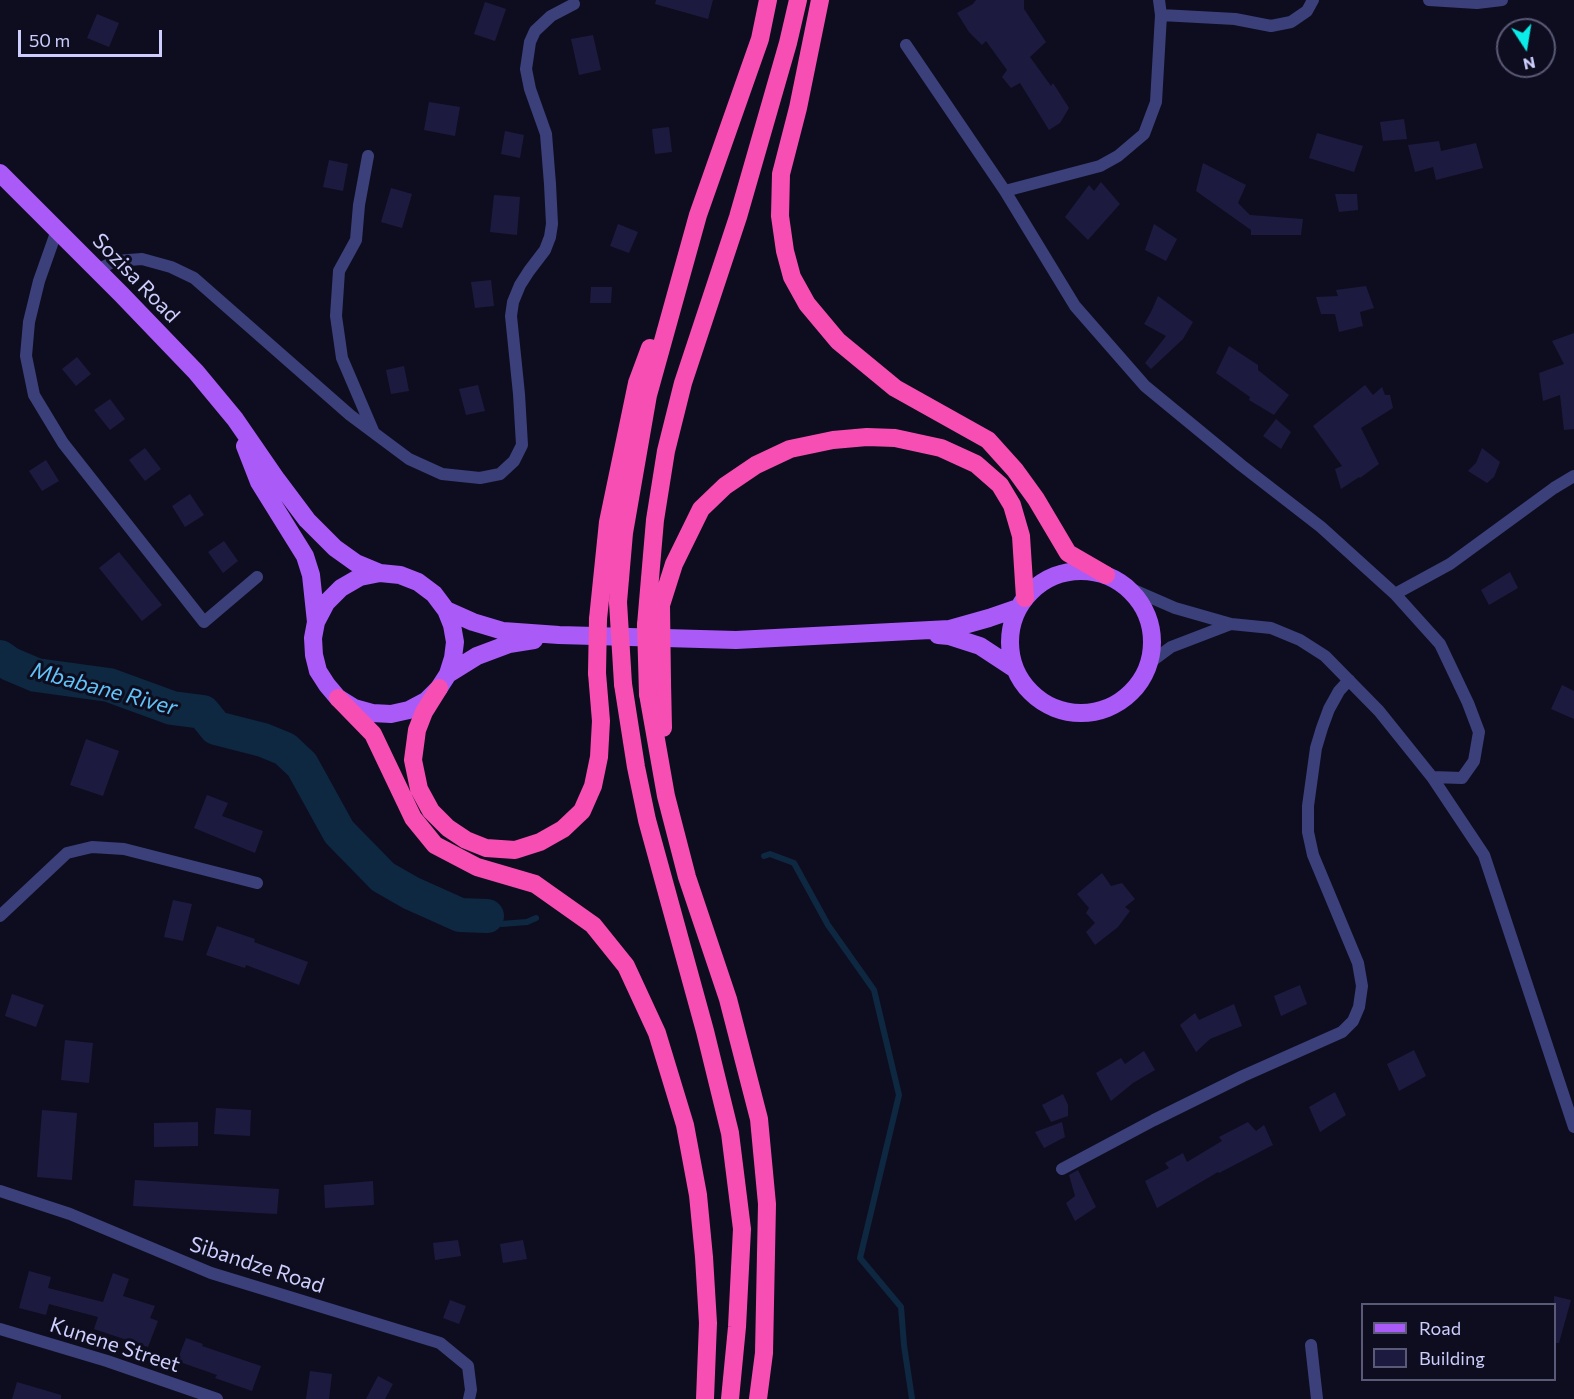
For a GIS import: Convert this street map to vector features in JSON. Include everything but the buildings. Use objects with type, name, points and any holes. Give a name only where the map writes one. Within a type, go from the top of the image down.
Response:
[{"type":"highway","points":[[443,681],[424,712],[417,730],[413,760],[419,789],[431,811],[448,828],[466,840],[486,848],[514,850],[540,842],[563,829],[582,811],[593,786],[599,757],[601,721],[597,673],[598,620],[608,522],[637,383],[760,39],[768,0]]},
{"type":"highway","points":[[758,1399],[764,1353],[767,1204],[759,1119],[728,999],[687,877],[666,796],[646,625],[655,520],[666,451],[683,383],[738,217],[788,43],[798,0]]},
{"type":"highway","points":[[820,0],[798,108],[781,174],[780,216],[785,251],[792,277],[807,304],[838,341],[895,388],[988,440],[1015,470],[1036,499],[1068,553],[1106,575]]},
{"type":"highway","points":[[698,215],[648,395],[624,533],[618,602],[623,684],[647,820],[705,1031],[730,1133],[742,1229],[737,1327],[729,1399]]},
{"type":"highway","points":[[655,688],[661,605],[674,564],[701,508],[725,486],[756,465],[790,449],[833,440],[867,437],[895,438],[941,448],[976,464],[1000,485],[1012,505],[1021,536],[1021,603]]},
{"type":"highway","points":[[338,698],[373,734],[413,818],[435,845],[477,867],[535,884],[593,925],[626,966],[657,1033],[685,1125],[696,1184],[708,1323],[705,1399]]},
{"type":"main road","name":"Sozisa Road","points":[[0,173],[196,372],[235,419]]},
{"type":"main road","points":[[235,419],[307,520],[335,548],[356,563],[380,573],[400,575],[418,582],[434,594],[446,610],[455,642],[453,658],[443,681]]},
{"type":"main road","points":[[235,419],[259,482],[304,556],[311,575],[316,622],[313,638],[314,655],[318,671],[338,698],[354,708],[372,713],[391,714],[409,710],[426,701],[443,681],[477,656],[509,644],[559,635]]},
{"type":"main road","points":[[1074,570],[1106,575],[1129,588],[1141,602],[1149,619],[1153,637],[1151,655],[1145,673],[1135,688],[1122,700],[1106,709],[1088,713],[1070,712],[1052,707],[1036,698],[1014,669],[1009,638],[1012,622],[1021,603],[1031,590],[1044,580],[1058,573],[1074,570]]},
{"type":"main road","points":[[316,622],[326,603],[341,588],[360,577],[380,573]]},
{"type":"main road","points":[[446,610],[473,622],[503,631],[559,635],[736,640],[950,629],[989,618],[1021,603]]},
{"type":"main road","points":[[906,632],[949,636],[980,646],[1014,669]]},
{"type":"street","points":[[1005,191],[1100,166],[1118,156],[1144,134],[1156,102],[1161,15],[1158,0]]},
{"type":"street","points":[[1161,15],[1235,19],[1271,26],[1291,22],[1307,11],[1313,0]]},
{"type":"street","points":[[1429,0],[1477,3],[1502,0]]},
{"type":"street","points":[[96,270],[115,261],[142,259],[171,267],[194,278],[350,415],[409,459],[442,474],[480,478],[500,474],[514,461],[522,445],[511,316],[513,302],[528,271],[545,250],[552,224],[546,134],[530,89],[526,69],[530,42],[535,31],[550,16],[574,4]]},
{"type":"street","points":[[906,45],[1005,191],[1075,306],[1145,386],[1321,527],[1395,594],[1440,644],[1479,732],[1474,761],[1462,778],[1432,777]]},
{"type":"street","points":[[368,156],[359,205],[356,240],[339,271],[336,316],[342,358],[374,433]]},
{"type":"street","points":[[57,230],[39,281],[29,322],[26,356],[34,395],[63,443],[204,622],[256,577]]},
{"type":"street","points":[[1395,594],[1450,564],[1574,476]]},
{"type":"street","points":[[1129,588],[1175,608],[1231,624],[1271,628],[1300,640],[1325,656],[1379,711],[1432,777],[1484,855],[1574,1127]]},
{"type":"street","points":[[1148,664],[1171,647],[1231,624]]},
{"type":"street","points":[[1062,1169],[1154,1119],[1342,1032],[1353,1021],[1359,1007],[1362,986],[1358,963],[1313,855],[1308,832],[1316,748],[1329,709],[1348,680]]},
{"type":"street","points":[[0,916],[67,853],[92,847],[124,849],[257,883]]},
{"type":"street","name":"Sibandze Road","points":[[0,1191],[70,1214],[211,1274],[440,1343],[468,1366],[471,1390],[469,1399]]},
{"type":"street","name":"Kunene Street","points":[[0,1329],[107,1361],[217,1399]]},
{"type":"street","points":[[1311,1345],[1317,1399]]},
{"type":"waterway","name":"Mbabane River","points":[[0,657],[36,675],[109,685],[172,708],[203,712],[216,728],[263,740],[285,749],[302,765],[339,832],[383,877],[411,893],[460,915],[487,916]]},
{"type":"waterway","points":[[764,856],[770,854],[794,863],[828,925],[874,990],[899,1095],[860,1258],[901,1307],[912,1399]]},
{"type":"waterway","points":[[487,916],[501,924],[527,922],[536,918]]}]
